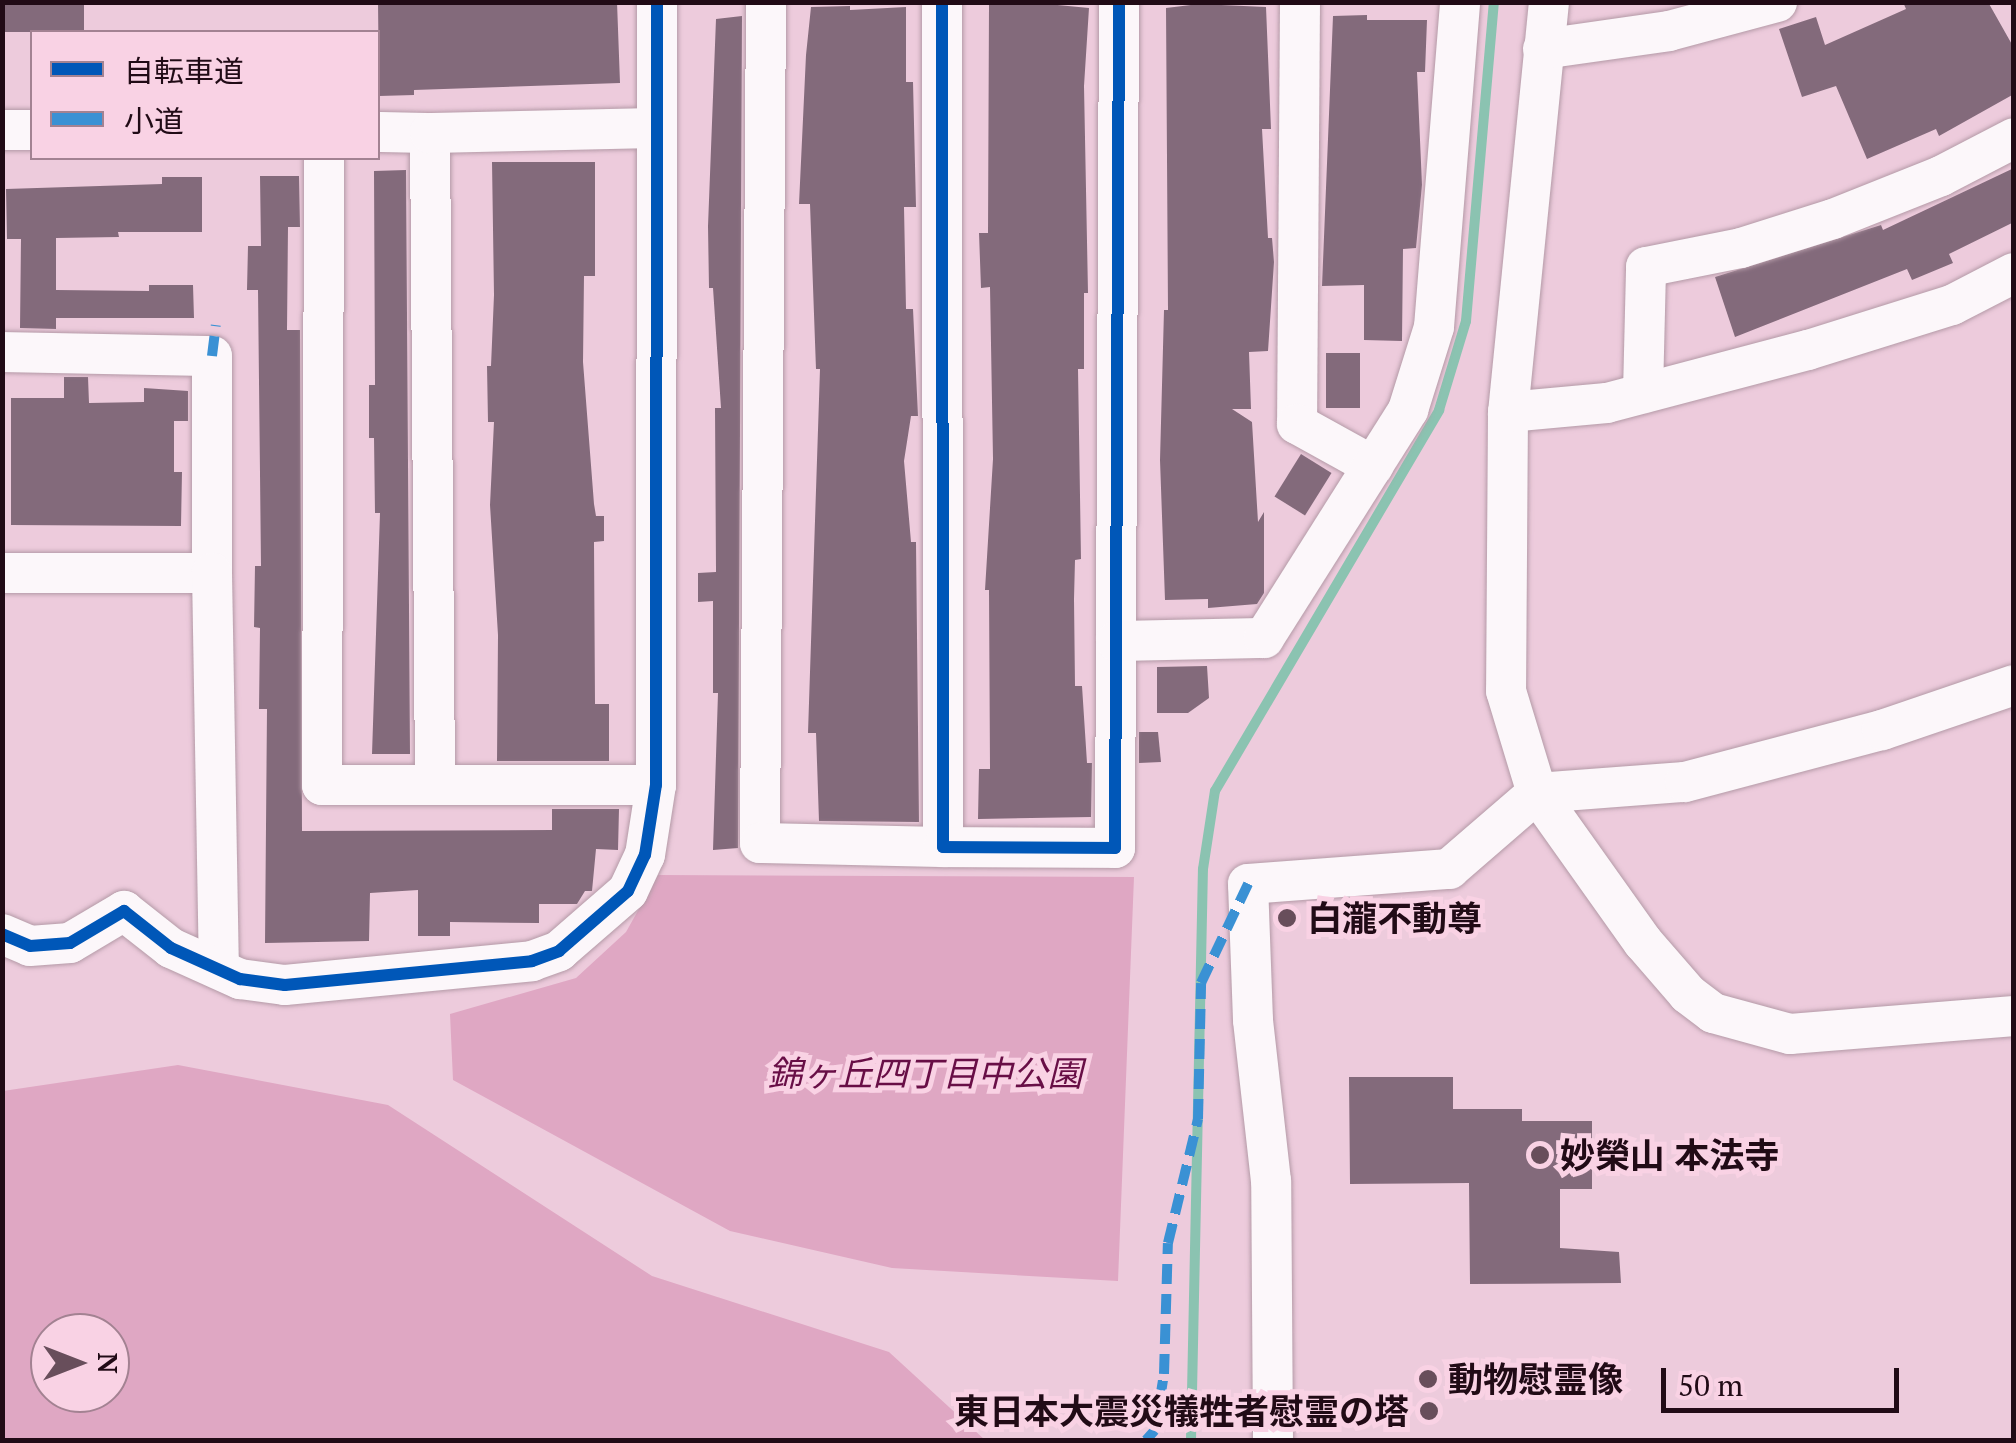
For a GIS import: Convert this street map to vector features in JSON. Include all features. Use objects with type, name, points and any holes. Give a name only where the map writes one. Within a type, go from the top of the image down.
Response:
[{"type":"street","points":[[2,934],[30,946],[70,943],[124,911],[171,948],[240,979],[285,985],[532,962],[558,951],[628,891],[645,856],[656,785],[657,2]]},
{"type":"street","points":[[766,2],[760,843],[1115,848],[1118,2]]},
{"type":"street","points":[[942,2],[944,847]]},
{"type":"street","points":[[1300,2],[1296,424],[1373,466]]},
{"type":"street","points":[[1116,641],[1264,638],[1408,410],[1434,327],[1460,2]]},
{"type":"street","points":[[1549,2],[1508,412],[1506,691],[1537,793],[1643,942],[1688,994],[1713,1013],[1790,1034],[2014,1016]]},
{"type":"street","points":[[1543,49],[1671,17],[1777,2]]},
{"type":"street","points":[[380,132],[656,128]]},
{"type":"street","points":[[2,130],[30,130]]},
{"type":"street","points":[[430,132],[435,785]]},
{"type":"street","points":[[1643,393],[1646,267],[1741,248],[1833,219],[1940,176],[2014,138]]},
{"type":"street","points":[[324,160],[322,785],[656,785]]},
{"type":"street","points":[[1508,412],[1607,403],[1888,326],[1952,305],[2014,273]]},
{"type":"street","points":[[2,352],[212,356],[218,969]]},
{"type":"street","points":[[2,573],[212,573]]},
{"type":"street","points":[[1273,1440],[1272,1181],[1253,1020],[1248,884],[1448,869],[1537,793],[1684,782],[1882,730],[2014,684]]},
{"type":"green space","name":"錦ヶ丘四丁目中公園","points":[[658,875],[1134,877],[1118,1281],[892,1268],[730,1231],[453,1080],[450,1014],[576,978],[626,932]]},
{"type":"green space","points":[[178,1065],[388,1105],[652,1276],[889,1352],[985,1440],[3,1440],[3,1091]]},
{"type":"building","points":[[2,2],[84,2],[84,30],[2,32]]},
{"type":"building","points":[[378,2],[617,2],[620,83],[414,90],[414,95],[380,96]]},
{"type":"building","points":[[1026,2],[1089,8],[1084,86],[1088,293],[1084,293],[1084,369],[1078,369],[1081,559],[1075,560],[1074,599],[1075,686],[1082,686],[1087,763],[1092,763],[1091,817],[978,819],[979,769],[990,769],[989,590],[985,590],[993,459],[990,287],[981,288],[979,233],[988,233],[989,4]]},
{"type":"building","points":[[1903,2],[1988,2],[2014,48],[2014,94],[1939,136],[1936,129],[1867,159],[1836,86],[1802,97],[1779,29],[1816,17],[1825,45],[1906,9]]},
{"type":"building","points":[[1199,4],[1266,7],[1271,129],[1262,129],[1268,238],[1272,238],[1274,262],[1268,351],[1249,352],[1251,409],[1232,409],[1252,422],[1258,522],[1264,512],[1264,593],[1257,604],[1208,608],[1208,599],[1165,600],[1160,460],[1164,310],[1168,310],[1166,8]]},
{"type":"building","points":[[850,6],[850,10],[906,7],[906,82],[913,82],[916,207],[904,207],[906,309],[913,309],[918,416],[911,416],[904,461],[911,542],[916,542],[919,822],[819,821],[816,733],[808,733],[820,369],[816,369],[810,204],[799,204],[806,55],[811,7]]},
{"type":"building","points":[[1367,15],[1367,20],[1427,20],[1425,72],[1417,72],[1422,185],[1416,248],[1403,249],[1402,341],[1364,340],[1364,285],[1322,286],[1333,16]]},
{"type":"building","points":[[742,16],[738,848],[713,850],[718,693],[713,693],[713,601],[698,602],[698,573],[716,572],[715,408],[721,408],[713,288],[709,288],[708,226],[716,19]]},
{"type":"building","points":[[492,162],[595,162],[595,276],[584,276],[583,362],[594,504],[596,516],[604,516],[604,541],[594,542],[595,704],[609,704],[609,761],[497,761],[498,635],[490,505],[494,422],[488,422],[487,366],[491,366],[494,295]]},
{"type":"building","points":[[2014,168],[2014,222],[1949,254],[1953,263],[1912,280],[1907,269],[1735,337],[1715,277],[1881,225],[1883,230]]},
{"type":"building","points":[[406,170],[410,754],[372,754],[380,513],[375,513],[374,438],[369,438],[369,385],[375,385],[374,171]]},
{"type":"building","points":[[260,176],[299,176],[300,227],[288,227],[287,330],[300,330],[302,831],[552,830],[552,809],[619,809],[618,850],[596,849],[592,891],[585,891],[577,904],[539,904],[539,923],[450,922],[450,936],[418,936],[418,890],[370,893],[369,941],[265,943],[267,709],[259,709],[260,628],[254,627],[255,566],[261,566],[258,290],[247,290],[248,246],[261,246]]},
{"type":"building","points":[[162,177],[202,177],[202,232],[118,232],[119,237],[56,238],[56,290],[149,291],[149,285],[193,285],[194,318],[56,318],[56,329],[20,328],[21,239],[7,239],[6,189],[162,184]]},
{"type":"building","points":[[1326,353],[1360,353],[1360,408],[1326,408]]},
{"type":"building","points":[[64,377],[88,377],[89,403],[144,402],[144,388],[188,391],[188,421],[174,421],[174,472],[182,472],[181,526],[11,525],[11,398],[64,398]]},
{"type":"building","points":[[1301,454],[1332,473],[1305,515],[1275,496]]},
{"type":"building","points":[[1207,666],[1209,698],[1188,713],[1157,713],[1157,667]]},
{"type":"building","points":[[1139,732],[1158,732],[1161,762],[1139,763]]},
{"type":"building","name":"妙榮山 本法寺","points":[[1349,1077],[1453,1077],[1453,1109],[1522,1109],[1522,1121],[1592,1121],[1592,1189],[1560,1189],[1560,1248],[1619,1252],[1621,1283],[1470,1284],[1469,1183],[1350,1184]]},
{"type":"waterway","points":[[1191,1440],[1203,869],[1215,791],[1439,410],[1466,321],[1494,2]]},
{"type":"marked path","points":[[212,356],[216,325]]},
{"type":"marked path","points":[[1146,1440],[1155,1430],[1164,1374],[1168,1243],[1198,1119],[1201,983],[1248,884]]},
{"type":"cycle path","points":[[2,934],[30,946],[70,943],[124,911],[171,948],[240,979],[285,985],[532,961],[559,951],[628,891],[645,855],[656,785],[657,2]]},
{"type":"cycle path","points":[[942,2],[943,847],[1115,848],[1119,2]]},
{"type":"place","name":"白瀧不動尊","points":[[1287,918]]},
{"type":"place","name":"妙榮山 本法寺","points":[[1540,1155]]},
{"type":"place","name":"動物慰霊像","points":[[1428,1379]]},
{"type":"place","name":"東日本大震災犠牲者慰霊の塔","points":[[1429,1411]]}]
